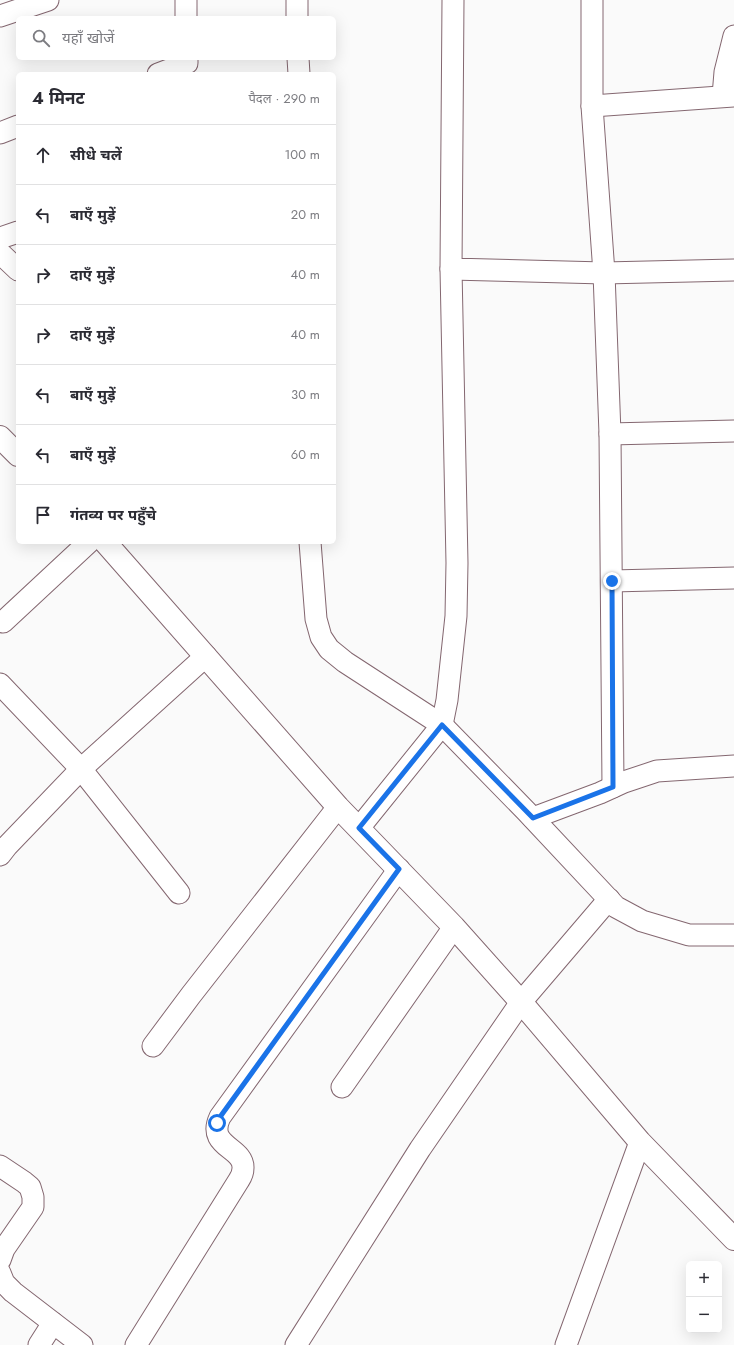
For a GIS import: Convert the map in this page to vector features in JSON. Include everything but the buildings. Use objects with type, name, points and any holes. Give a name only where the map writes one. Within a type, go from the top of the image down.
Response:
[{"type":"main road","points":[[0,437],[16,453]]},
{"type":"main road","points":[[108,544],[338,807],[454,927],[521,1002],[640,1142],[734,1239]]},
{"type":"street","points":[[0,16],[48,0]]},
{"type":"street","points":[[186,0],[186,16]]},
{"type":"street","points":[[297,0],[297,16]]},
{"type":"street","points":[[359,828],[442,725],[447,700],[456,616],[457,563],[452,269],[453,0]]},
{"type":"street","points":[[592,0],[592,106],[604,273],[610,434],[613,787]]},
{"type":"street","points":[[592,106],[729,96],[725,72],[734,36]]},
{"type":"street","points":[[298,60],[299,72]]},
{"type":"street","points":[[164,72],[186,65]]},
{"type":"street","points":[[0,133],[16,127]]},
{"type":"street","points":[[0,238],[16,233]]},
{"type":"street","points":[[0,253],[16,268]]},
{"type":"street","points":[[452,269],[604,273],[734,270]]},
{"type":"street","points":[[610,434],[734,431]]},
{"type":"street","points":[[3,622],[87,544]]},
{"type":"street","points":[[308,544],[316,619],[321,636],[329,649],[345,662],[442,725],[533,818],[616,907],[642,921],[664,929],[689,935],[734,935]]},
{"type":"street","points":[[612,581],[734,578]]},
{"type":"street","points":[[0,855],[81,770],[206,656]]},
{"type":"street","points":[[0,684],[81,770],[179,893]]},
{"type":"street","points":[[533,818],[624,782],[657,772],[734,766]]},
{"type":"street","points":[[153,1046],[338,807]]},
{"type":"street","points":[[136,1345],[239,1180],[243,1169],[242,1160],[220,1141],[217,1131],[217,1123],[220,1117],[399,869]]},
{"type":"street","points":[[296,1345],[420,1149],[521,1002],[609,899]]},
{"type":"street","points":[[342,1087],[454,927]]},
{"type":"street","points":[[566,1345],[640,1142]]},
{"type":"street","points":[[0,1166],[30,1187],[33,1197],[33,1207],[4,1249],[0,1260]]},
{"type":"street","points":[[0,1273],[4,1283],[13,1292],[82,1345]]},
{"type":"street","points":[[39,1345],[54,1323]]},
{"type":"route","points":[[217,1123],[399,869],[359,828],[442,725],[533,818],[613,787],[612,581]]}]
